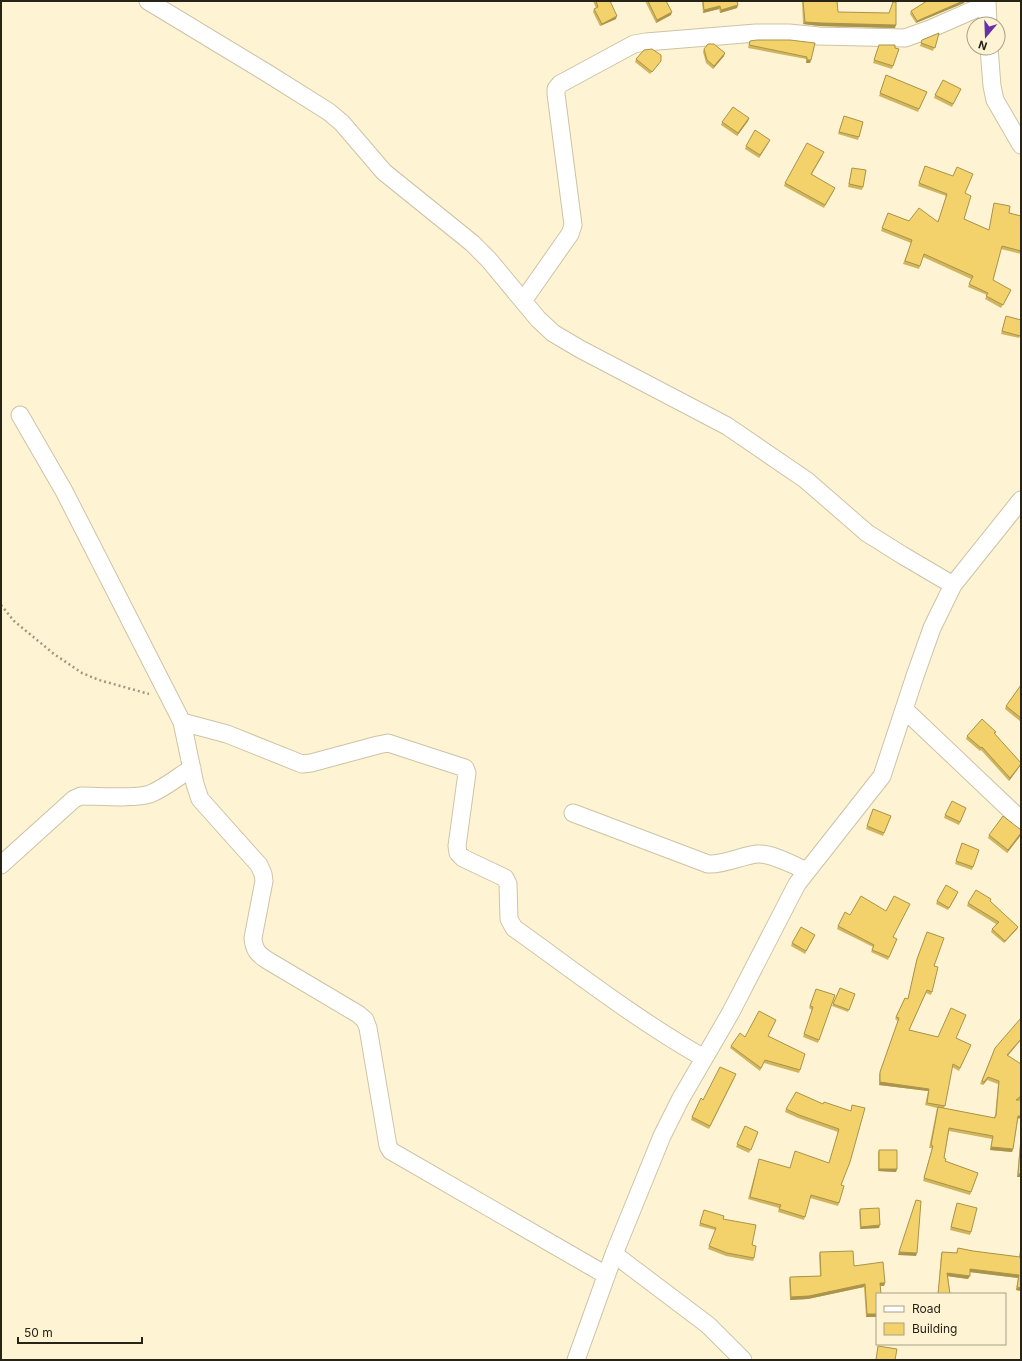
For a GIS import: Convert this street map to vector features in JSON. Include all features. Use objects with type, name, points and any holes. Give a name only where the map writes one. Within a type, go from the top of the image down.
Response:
[{"type":"street","points":[[148,1],[267,73],[338,119],[384,172],[489,260],[538,320],[553,333],[580,349],[727,426],[806,480],[867,533],[953,585]]},
{"type":"street","points":[[523,301],[570,234],[573,225],[556,94],[556,89],[560,84],[634,44],[646,42],[756,33],[905,38],[930,30],[987,2],[988,16]]},
{"type":"street","points":[[990,56],[992,86],[995,100],[1021,145]]},
{"type":"street","points":[[20,415],[64,491],[182,722],[200,799],[259,865],[263,874],[264,881],[253,938],[254,947],[259,954],[267,960],[358,1014],[365,1020],[368,1028],[386,1141],[391,1151],[606,1275]]},
{"type":"street","points":[[576,1360],[614,1254],[662,1136],[680,1100],[731,1012],[793,892],[807,871],[882,776],[914,676],[932,628],[953,585],[1021,500]]},
{"type":"street","points":[[904,709],[1021,820]]},
{"type":"street","points":[[182,722],[226,734],[302,764],[312,763],[378,744],[388,743],[465,768],[467,773],[457,846],[458,853],[463,858],[505,878],[508,884],[509,918],[514,928],[643,1021],[704,1058]]},
{"type":"street","points":[[1,865],[74,799],[81,796],[133,796],[148,794],[159,789],[192,768]]},
{"type":"street","points":[[573,813],[708,864],[715,864],[757,854],[770,856],[807,871]]},
{"type":"street","points":[[614,1254],[708,1325],[743,1360]]},
{"type":"path","points":[[1,605],[14,620],[54,654],[82,673],[99,680],[171,700]]},
{"type":"building","points":[[596,1],[610,1],[617,16],[602,24],[594,9],[598,7]]},
{"type":"building","points":[[648,1],[666,1],[672,12],[657,20]]},
{"type":"building","points":[[703,1],[737,1],[738,5],[721,10],[720,6],[704,10]]},
{"type":"building","points":[[803,1],[837,1],[838,12],[889,13],[893,2],[896,2],[896,25],[805,22]]},
{"type":"building","points":[[927,1],[963,1],[917,21],[911,11]]},
{"type":"building","points":[[939,33],[935,48],[921,43],[922,40]]},
{"type":"building","points":[[790,40],[815,43],[811,60],[807,60],[807,57],[749,45],[750,41]]},
{"type":"building","points":[[708,44],[714,44],[725,53],[714,66],[707,60],[704,49]]},
{"type":"building","points":[[879,45],[895,45],[895,48],[899,49],[893,66],[874,60]]},
{"type":"building","points":[[652,49],[661,55],[661,61],[652,72],[636,59],[644,50]]},
{"type":"building","points":[[886,75],[927,92],[919,109],[880,93]]},
{"type":"building","points":[[943,80],[961,89],[953,104],[935,95]]},
{"type":"building","points":[[733,107],[749,118],[738,133],[722,122]]},
{"type":"building","points":[[844,116],[863,122],[859,137],[839,132]]},
{"type":"building","points":[[755,130],[770,140],[760,155],[746,146]]},
{"type":"building","points":[[807,143],[824,152],[811,174],[835,188],[825,205],[785,183]]},
{"type":"building","points":[[925,166],[953,176],[957,167],[973,174],[965,193],[971,196],[964,219],[989,230],[994,203],[1010,206],[1009,213],[1021,216],[1021,251],[1002,246],[993,280],[1011,290],[1003,305],[986,296],[988,293],[969,284],[973,276],[924,254],[920,266],[905,261],[912,240],[882,228],[888,213],[909,221],[919,208],[938,222],[947,194],[919,183]]},
{"type":"building","points":[[852,168],[866,170],[863,187],[849,184]]},
{"type":"building","points":[[1006,316],[1021,320],[1020,336],[1002,331]]},
{"type":"building","points":[[1021,685],[1021,718],[1006,706]]},
{"type":"building","points":[[982,719],[996,732],[994,733],[1021,763],[1010,778],[982,747],[981,748],[967,736]]},
{"type":"building","points":[[952,801],[966,808],[960,822],[945,815]]},
{"type":"building","points":[[873,809],[891,816],[884,833],[867,826]]},
{"type":"building","points":[[1003,816],[1021,830],[1021,833],[1008,850],[989,835]]},
{"type":"building","points":[[962,843],[979,850],[973,867],[956,861]]},
{"type":"building","points":[[946,885],[958,892],[949,908],[937,901]]},
{"type":"building","points":[[976,890],[991,899],[990,901],[1018,927],[1005,941],[992,929],[999,922],[968,903]]},
{"type":"building","points":[[861,896],[886,911],[894,896],[910,904],[893,937],[897,939],[889,957],[872,950],[874,945],[838,926],[845,912],[850,915]]},
{"type":"building","points":[[801,927],[815,935],[806,951],[792,943]]},
{"type":"building","points":[[927,932],[944,938],[934,966],[938,967],[932,992],[927,990],[909,1030],[938,1037],[951,1008],[966,1015],[956,1038],[971,1045],[960,1068],[953,1064],[945,1106],[927,1103],[929,1089],[880,1082],[880,1072],[899,1018],[896,1017],[905,998],[908,999],[917,959]]},
{"type":"building","points":[[840,988],[855,994],[849,1010],[833,1004]]},
{"type":"building","points":[[816,989],[835,995],[819,1040],[804,1034],[813,1007],[810,1006]]},
{"type":"building","points":[[759,1011],[776,1020],[768,1036],[805,1054],[800,1070],[765,1060],[761,1068],[731,1046],[740,1033],[745,1037]]},
{"type":"building","points":[[1021,1018],[1021,1039],[1007,1055],[1021,1064],[1021,1096],[1016,1100],[1021,1100],[1021,1116],[1018,1116],[1013,1149],[991,1147],[993,1136],[949,1128],[944,1158],[946,1159],[945,1161],[978,1173],[971,1192],[924,1178],[933,1146],[931,1145],[938,1107],[995,1118],[999,1081],[988,1077],[984,1082],[982,1081],[995,1048]]},
{"type":"building","points":[[720,1067],[736,1074],[710,1126],[692,1117],[701,1098],[703,1100]]},
{"type":"building","points":[[796,1092],[823,1104],[824,1102],[851,1111],[852,1105],[865,1108],[850,1162],[841,1185],[844,1186],[839,1203],[811,1195],[805,1217],[779,1209],[781,1205],[750,1197],[759,1159],[790,1168],[795,1151],[829,1163],[839,1129],[786,1109]]},
{"type":"building","points":[[745,1126],[758,1132],[751,1150],[737,1144]]},
{"type":"building","points":[[1021,1140],[1021,1174],[1018,1174]]},
{"type":"building","points":[[879,1150],[897,1150],[897,1169],[879,1169]]},
{"type":"building","points":[[916,1200],[921,1201],[917,1253],[899,1252]]},
{"type":"building","points":[[957,1203],[977,1208],[971,1232],[951,1227]]},
{"type":"building","points":[[879,1208],[880,1225],[861,1227],[860,1209]]},
{"type":"building","points":[[704,1210],[724,1216],[723,1219],[756,1225],[752,1245],[756,1246],[754,1258],[727,1253],[709,1246],[716,1228],[700,1223]]},
{"type":"building","points":[[958,1248],[1020,1257],[1021,1249],[1021,1288],[1017,1287],[1019,1275],[970,1269],[970,1276],[947,1273],[950,1293],[938,1293],[942,1252],[957,1253]]},
{"type":"building","points":[[853,1251],[854,1266],[883,1262],[885,1283],[880,1283],[881,1293],[876,1293],[876,1314],[867,1314],[865,1284],[809,1296],[791,1297],[790,1277],[821,1276],[820,1252]]},
{"type":"building","points":[[878,1346],[897,1349],[895,1360],[876,1360]]}]
